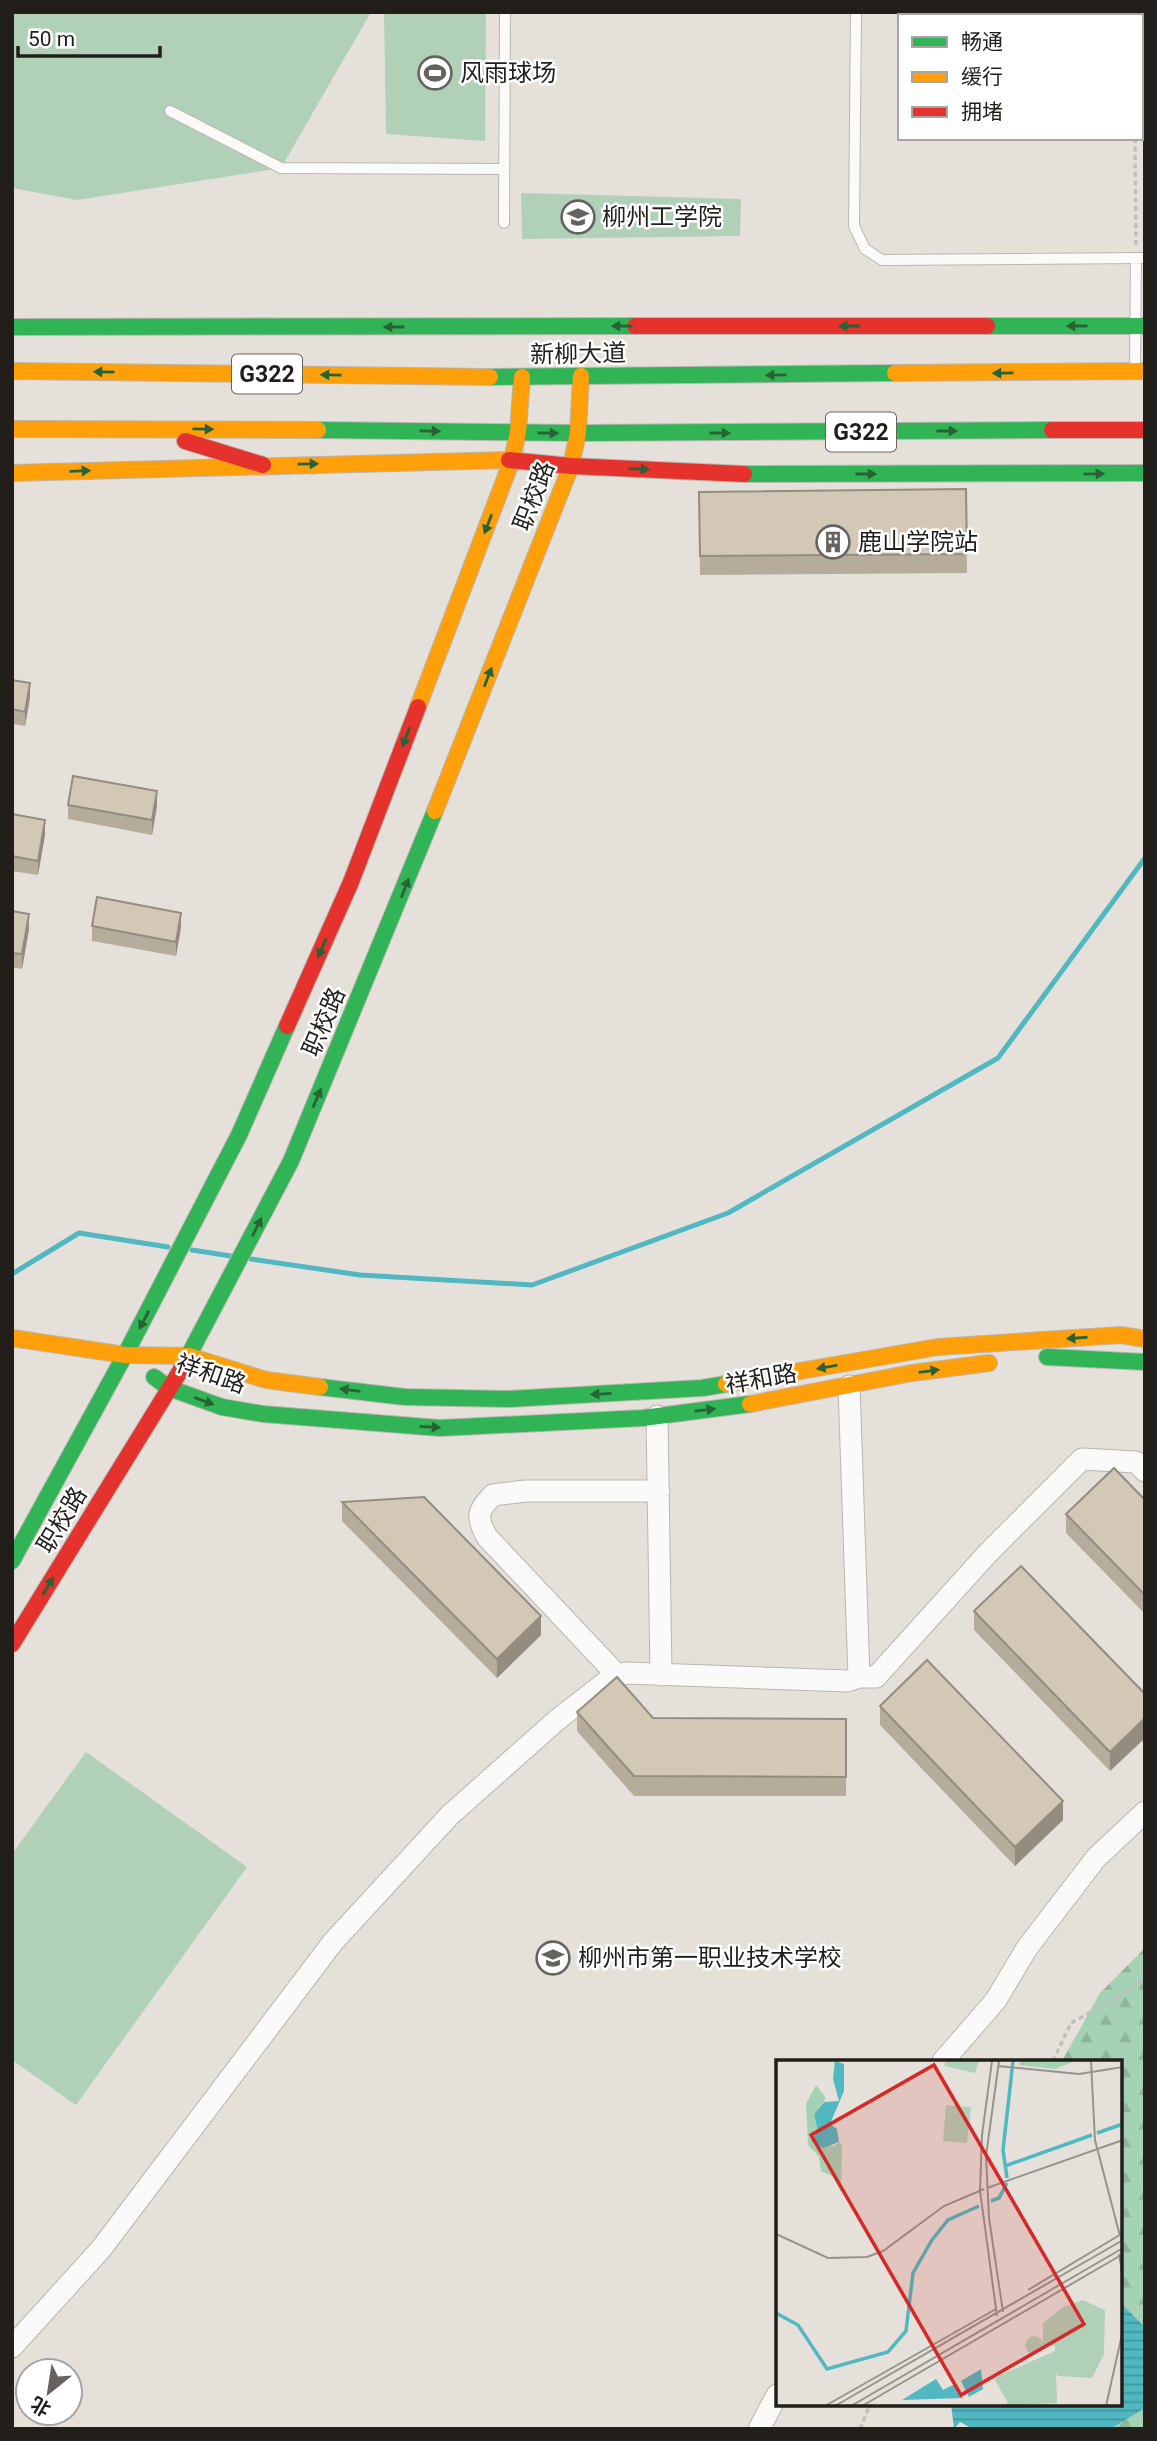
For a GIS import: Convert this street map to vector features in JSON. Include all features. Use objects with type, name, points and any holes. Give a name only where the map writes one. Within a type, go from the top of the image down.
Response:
[{"type":"main road","points":[[12,327],[1140,326]]},
{"type":"main road","name":"新柳大道","points":[[12,371],[522,377],[1140,371]]},
{"type":"main road","name":"职校路","points":[[12,1644],[189,1356],[291,1161],[400,901],[571,466],[578,433],[581,376]]},
{"type":"main road","name":"职校路","points":[[12,1561],[176,1260],[239,1135],[351,882],[512,460],[518,432],[522,377]]},
{"type":"main road","points":[[143,428],[263,465]]},
{"type":"main road","name":"G322","points":[[12,429],[578,433],[1145,430]]},
{"type":"main road","points":[[12,473],[512,460],[571,466],[746,474],[1145,473]]},
{"type":"main road","name":"祥和路","points":[[125,1355],[189,1356],[266,1380],[405,1397],[509,1399],[702,1388],[938,1347],[1121,1335],[1145,1339]]},
{"type":"main road","points":[[12,1338],[125,1355]]},
{"type":"main road","name":"祥和路","points":[[125,1355],[169,1388],[222,1407],[263,1414],[440,1428],[657,1416],[735,1407],[912,1373],[1001,1362]]},
{"type":"main road","points":[[1026,1359],[1039,1357],[1145,1362]]},
{"type":"street","points":[[849,1386],[859,1677]]},
{"type":"street","points":[[657,1416],[661,1675]]},
{"type":"street","points":[[12,2347],[101,2249],[333,1942],[450,1815],[557,1720],[611,1678],[626,1673],[848,1681],[859,1677],[876,1677],[988,1553],[1082,1459],[1142,1463]]},
{"type":"street","points":[[618,1676],[487,1537],[479,1522],[481,1507],[493,1495],[526,1491],[659,1491]]},
{"type":"street","points":[[944,2060],[996,2000],[1027,1948],[1096,1858],[1145,1812]]},
{"type":"street","points":[[759,2429],[776,2397]]},
{"type":"lane","points":[[504,223],[505,12]]},
{"type":"lane","points":[[856,12],[854,226],[865,249],[882,260],[1140,258],[1140,371]]},
{"type":"lane","points":[[170,111],[281,167],[504,169]]},
{"type":"path","points":[[1135,140],[1140,258]]},
{"type":"path","points":[[1053,2060],[1071,2023],[1120,1996],[1145,1978]]},
{"type":"path","points":[[860,2429],[869,2406]]},
{"type":"green space","points":[[12,12],[371,12],[281,168],[77,200],[12,188]]},
{"type":"green space","name":"风雨球场","points":[[384,12],[486,12],[485,141],[386,134]]},
{"type":"green space","points":[[521,193],[741,199],[740,236],[522,239]]},
{"type":"green space","points":[[86,1752],[247,1867],[76,2105],[12,2060],[12,1854]]},
{"type":"green space","points":[[1145,1948],[1145,2327],[1122,2304],[1122,2060],[1063,2060],[1100,1993]]},
{"type":"green space","points":[[1145,2408],[1145,2429],[1110,2429],[1140,2409]]},
{"type":"water","points":[[942,12],[1103,12],[1103,14],[941,14]]},
{"type":"water","points":[[1122,2304],[1145,2327],[1145,2408],[1110,2429],[973,2429],[960,2422],[954,2429],[951,2406],[1122,2406]]},
{"type":"building","name":"鹿山学院站","points":[[966,489],[967,554],[700,556],[699,492]]},
{"type":"building","points":[[12,680],[30,683],[25,712],[12,709]]},
{"type":"building","points":[[73,776],[157,791],[152,820],[68,805]]},
{"type":"building","points":[[12,814],[45,820],[38,861],[12,856]]},
{"type":"building","points":[[97,897],[181,913],[176,942],[92,926]]},
{"type":"building","points":[[12,911],[29,914],[22,954],[12,953]]},
{"type":"building","points":[[1114,1468],[1145,1500],[1145,1595],[1066,1514]]},
{"type":"building","points":[[424,1497],[541,1616],[497,1659],[342,1502]]},
{"type":"building","points":[[1021,1566],[1145,1694],[1145,1718],[1110,1752],[974,1611]]},
{"type":"building","points":[[927,1660],[1063,1801],[1015,1847],[880,1706]]},
{"type":"building","points":[[617,1677],[653,1718],[846,1719],[846,1777],[634,1776],[577,1712]]},
{"type":"waterway","points":[[251,1259],[360,1275],[532,1285],[728,1213],[998,1058],[1145,858]]},
{"type":"waterway","points":[[12,1274],[79,1233],[168,1247]]},
{"type":"waterway","points":[[192,1250],[231,1256]]},
{"type":"traffic: fast","points":[[12,327],[635,326]]},
{"type":"traffic: fast","points":[[987,326],[1145,326]]},
{"type":"traffic: fast","points":[[490,377],[895,373]]},
{"type":"traffic: fast","points":[[318,430],[578,433],[1052,430]]},
{"type":"traffic: fast","points":[[744,474],[1145,473]]},
{"type":"traffic: fast","points":[[182,1368],[291,1161],[435,811]]},
{"type":"traffic: fast","points":[[12,1561],[125,1355],[239,1135],[287,1026]]},
{"type":"traffic: fast","points":[[1047,1357],[1145,1362]]},
{"type":"traffic: fast","points":[[154,1377],[169,1388],[222,1407],[263,1414],[440,1428],[643,1418],[750,1404]]},
{"type":"traffic: fast","points":[[320,1387],[405,1397],[509,1399],[702,1388],[726,1384]]},
{"type":"traffic: slow","points":[[12,371],[490,377]]},
{"type":"traffic: slow","points":[[895,373],[1145,371]]},
{"type":"traffic: slow","points":[[435,811],[571,466],[578,433],[581,376]]},
{"type":"traffic: slow","points":[[418,707],[512,460],[518,432],[522,377]]},
{"type":"traffic: slow","points":[[12,429],[318,430]]},
{"type":"traffic: slow","points":[[12,473],[509,460]]},
{"type":"traffic: slow","points":[[726,1384],[938,1347],[1121,1335],[1145,1339]]},
{"type":"traffic: slow","points":[[12,1338],[125,1355],[189,1356],[266,1380],[320,1387]]},
{"type":"traffic: slow","points":[[750,1404],[912,1373],[989,1363]]},
{"type":"traffic: jam","points":[[635,326],[987,326]]},
{"type":"traffic: jam","points":[[1052,430],[1145,430]]},
{"type":"traffic: jam","points":[[185,441],[263,465]]},
{"type":"traffic: jam","points":[[509,460],[571,466],[744,474]]},
{"type":"traffic: jam","points":[[287,1026],[351,882],[418,707]]},
{"type":"traffic: jam","points":[[12,1644],[182,1368]]},
{"type":"place","name":"风雨球场","points":[[435,73]]},
{"type":"place","name":"柳州工学院","points":[[578,217]]},
{"type":"place","name":"鹿山学院站","points":[[833,542]]},
{"type":"place","name":"柳州市第一职业技术学校","points":[[553,1958]]}]
